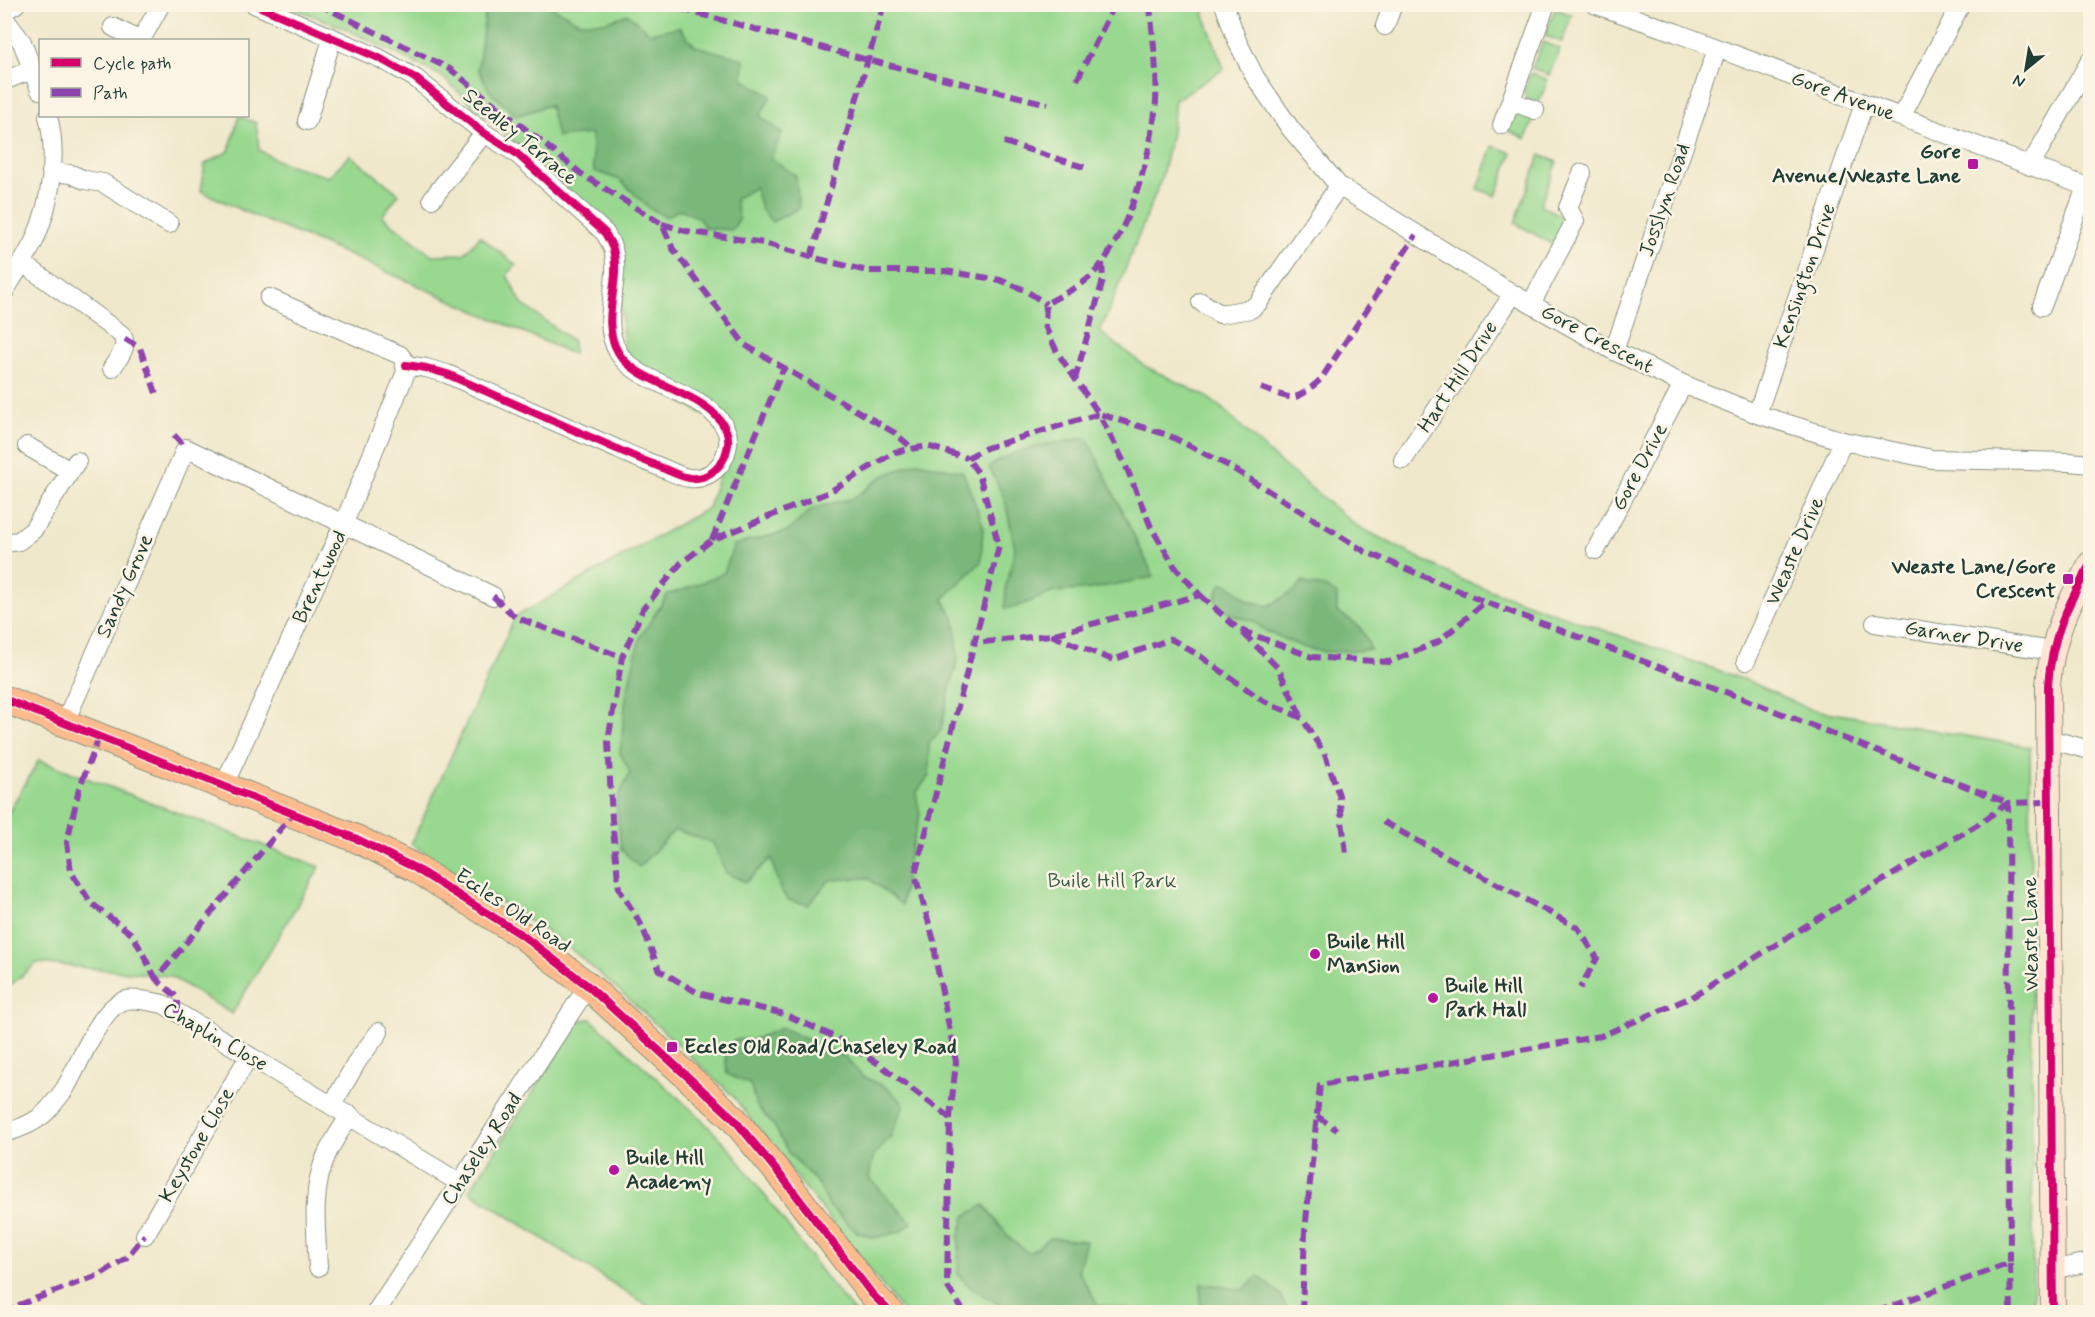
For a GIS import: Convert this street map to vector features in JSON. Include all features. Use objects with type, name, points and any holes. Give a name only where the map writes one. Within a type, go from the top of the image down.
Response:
[{"type":"main road","name":"Weaste Lane","points":[[2053,1312],[2048,685],[2052,651],[2065,612],[2091,564]]},
{"type":"main road","name":"Eccles Old Road","points":[[4,699],[357,839],[415,868],[522,935],[588,986],[733,1118],[786,1182],[872,1294],[890,1312]]},
{"type":"street","points":[[4,11],[16,4]]},
{"type":"street","points":[[141,39],[161,4]]},
{"type":"street","name":"Seedley Terrace","points":[[254,4],[379,58],[416,78],[484,133],[516,153],[605,233],[613,248],[614,256],[610,322],[618,353],[636,370],[694,400],[717,416],[727,432],[729,440],[727,451],[721,464],[714,471],[705,476],[689,478],[634,457],[447,374],[406,365],[400,355],[385,347],[269,298]]},
{"type":"street","name":"Gore Crescent","points":[[1224,4],[1237,41],[1255,77],[1290,128],[1339,186],[1513,294],[1614,351],[1683,384],[1757,414],[1843,441],[1932,459],[2091,464]]},
{"type":"street","points":[[1385,26],[1392,4]]},
{"type":"street","points":[[1502,125],[1546,4]]},
{"type":"street","name":"Gore Avenue","points":[[1594,4],[2088,188]]},
{"type":"street","points":[[1901,117],[1961,4]]},
{"type":"street","points":[[4,18],[22,42],[39,87]]},
{"type":"street","points":[[113,27],[138,39]]},
{"type":"street","points":[[307,121],[332,39]]},
{"type":"street","name":"Josslyn Road","points":[[1614,351],[1717,49]]},
{"type":"street","points":[[2030,166],[2091,61]]},
{"type":"street","points":[[4,81],[33,69]]},
{"type":"street","points":[[1511,101],[1534,110]]},
{"type":"street","name":"Kensington Drive","points":[[1757,414],[1864,104]]},
{"type":"street","points":[[4,292],[35,240],[48,199],[53,162],[48,117]]},
{"type":"street","points":[[432,199],[484,133]]},
{"type":"street","points":[[51,172],[71,174],[85,180],[103,183],[169,224]]},
{"type":"street","points":[[1531,304],[1575,221],[1568,208],[1582,173]]},
{"type":"street","points":[[1201,302],[1220,314],[1251,309],[1258,303],[1339,186]]},
{"type":"street","points":[[2042,306],[2088,188]]},
{"type":"street","points":[[21,262],[121,334],[125,339],[125,348],[112,368]]},
{"type":"street","name":"Hart Hill Drive","points":[[1403,460],[1513,294]]},
{"type":"street","name":"Brentwood","points":[[224,785],[344,523],[404,379],[406,365]]},
{"type":"street","name":"Gore Drive","points":[[1596,550],[1683,384]]},
{"type":"street","name":"Weaste Drive","points":[[1746,661],[1843,441]]},
{"type":"street","points":[[4,543],[19,541],[33,530],[74,466],[27,446]]},
{"type":"street","name":"Sandy Grove","points":[[64,724],[186,448],[344,523]]},
{"type":"street","points":[[344,523],[492,596]]},
{"type":"street","name":"Garner Drive","points":[[1875,623],[2052,651]]},
{"type":"street","points":[[2048,739],[2091,750]]},
{"type":"street","name":"Chaseley Road","points":[[376,1312],[588,986]]},
{"type":"street","name":"Chaplin Close","points":[[4,1133],[32,1122],[44,1113],[64,1090],[109,1011],[124,1000],[143,1000],[163,1004],[460,1183]]},
{"type":"street","points":[[332,1105],[358,1060],[380,1032]]},
{"type":"street","name":"Keystone Close","points":[[145,1235],[249,1056]]},
{"type":"street","points":[[318,1267],[315,1196],[326,1155],[350,1115]]},
{"type":"street","points":[[2051,1269],[2091,1262]]},
{"type":"green space","points":[[504,4],[548,5],[579,22],[604,22],[628,14],[650,33],[679,27],[695,46],[744,59],[743,79],[771,96],[760,116],[782,133],[771,158],[796,176],[799,208],[772,222],[761,209],[755,187],[735,199],[739,219],[732,230],[705,228],[699,218],[680,209],[666,217],[649,208],[620,180],[594,171],[591,134],[557,137],[550,105],[517,116],[490,92],[478,69],[486,7]]},
{"type":"green space","name":"Buile Hill Park","points":[[285,5],[1203,5],[1204,15],[1224,69],[1175,100],[1172,132],[1161,180],[1100,332],[1145,366],[1205,396],[1223,409],[1271,455],[1357,526],[1464,581],[1751,682],[1809,709],[2030,747],[2033,1312],[903,1312],[732,1095],[633,1003],[565,944],[411,844],[515,617],[708,508],[734,430],[625,372],[617,235],[441,76],[342,27]]},
{"type":"green space","points":[[1555,9],[1572,15],[1562,42],[1545,36]]},
{"type":"green space","points":[[1543,42],[1560,49],[1549,75],[1532,68]]},
{"type":"green space","points":[[1531,73],[1548,80],[1538,105],[1527,99],[1523,92]]},
{"type":"green space","points":[[1521,113],[1534,118],[1526,139],[1507,130],[1513,116]]},
{"type":"green space","points":[[239,117],[241,117],[256,123],[259,150],[280,162],[328,177],[350,155],[399,194],[382,216],[432,255],[464,254],[480,236],[516,265],[507,275],[522,304],[573,341],[573,354],[201,191],[205,164],[229,151]]},
{"type":"green space","points":[[1493,146],[1512,153],[1496,196],[1478,189]]},
{"type":"green space","points":[[1540,155],[1557,162],[1540,206],[1554,212],[1571,224],[1560,249],[1515,223]]},
{"type":"green space","points":[[1087,438],[1154,577],[1091,589],[1054,592],[1016,607],[1005,608],[1006,585],[1015,549],[1005,500],[989,467],[999,460],[1023,451]]},
{"type":"green space","points":[[917,462],[963,472],[983,525],[981,562],[943,599],[955,620],[958,659],[941,730],[929,743],[929,776],[916,793],[920,815],[908,860],[902,905],[868,878],[830,880],[808,905],[788,900],[780,889],[771,858],[746,882],[726,873],[713,843],[675,830],[639,867],[621,849],[616,802],[630,772],[620,753],[626,697],[640,637],[668,594],[724,573],[734,545],[788,531],[813,508],[854,498],[881,477]]},
{"type":"green space","points":[[1303,581],[1310,585],[1325,587],[1337,595],[1337,612],[1359,627],[1366,636],[1371,650],[1326,652],[1305,648],[1266,631],[1253,621],[1231,615],[1215,600],[1219,587],[1223,583],[1231,586],[1249,601],[1269,606],[1294,591]]},
{"type":"green space","points":[[39,760],[320,867],[232,1014],[170,976],[37,963],[5,990],[5,818]]},
{"type":"green space","name":"Buile Hill Academy","points":[[591,1019],[696,1114],[731,1150],[854,1312],[657,1312],[469,1191],[580,1020]]},
{"type":"green space","points":[[782,1028],[844,1056],[862,1076],[886,1087],[904,1104],[891,1136],[873,1157],[869,1178],[912,1223],[900,1232],[874,1238],[857,1232],[829,1206],[819,1185],[788,1152],[774,1126],[756,1105],[750,1084],[727,1074],[725,1049],[735,1039],[752,1040]]},
{"type":"green space","points":[[984,1205],[1010,1239],[1029,1253],[1050,1238],[1086,1241],[1078,1271],[1098,1305],[1146,1312],[1012,1312],[971,1288],[958,1275],[959,1237],[965,1216]]},
{"type":"green space","points":[[1258,1276],[1281,1295],[1288,1312],[1200,1312],[1201,1283],[1243,1290]]},
{"type":"marked path","points":[[318,4],[450,69],[583,175],[662,224],[673,249],[745,345],[895,433],[913,449]]},
{"type":"marked path","points":[[663,4],[868,60],[1048,104]]},
{"type":"marked path","points":[[884,4],[811,257],[867,271],[945,271],[1000,280],[1025,290],[1046,304]]},
{"type":"marked path","points":[[1077,80],[1115,4]]},
{"type":"marked path","points":[[1150,4],[1156,65],[1156,101],[1150,144],[1136,193],[1117,240],[1105,259],[1087,280],[1046,304],[1045,326],[1057,352],[1099,414],[1168,435],[1229,466],[1364,551],[1485,602],[1747,700],[2008,803]]},
{"type":"marked path","points":[[1004,142],[1087,168]]},
{"type":"marked path","points":[[662,224],[686,231],[764,243],[811,257]]},
{"type":"marked path","points":[[1261,388],[1294,397],[1299,396],[1321,379],[1416,235]]},
{"type":"marked path","points":[[1075,379],[1103,280],[1102,263]]},
{"type":"marked path","points":[[125,339],[140,348],[156,393]]},
{"type":"marked path","points":[[712,540],[784,367]]},
{"type":"marked path","points":[[964,1312],[947,1286],[950,1118],[956,1062],[934,941],[915,875],[999,546],[979,474],[967,458],[986,448],[1099,414],[1125,464],[1151,527],[1175,567],[1200,595],[1051,635],[975,643]]},
{"type":"marked path","points":[[174,435],[186,448]]},
{"type":"marked path","points":[[950,1118],[879,1064],[833,1036],[784,1014],[698,993],[659,970],[642,926],[619,889],[608,741],[622,657],[643,609],[681,563],[712,540],[829,492],[895,452],[927,446],[967,458]]},
{"type":"marked path","points":[[1200,595],[1238,629],[1312,657],[1389,662],[1438,642],[1485,602]]},
{"type":"marked path","points":[[493,596],[515,617],[622,657]]},
{"type":"marked path","points":[[1243,633],[1278,668],[1302,718]]},
{"type":"marked path","points":[[1051,635],[1113,660],[1171,639],[1200,656],[1262,700],[1302,718],[1325,755],[1339,795],[1346,854]]},
{"type":"marked path","points":[[99,737],[79,789],[67,842],[71,872],[91,903],[133,935],[156,979]]},
{"type":"marked path","points":[[1876,1312],[2010,1263],[2008,803],[2048,802]]},
{"type":"marked path","points":[[1302,1312],[1305,1231],[1320,1085],[1601,1036],[1694,996],[1809,924],[1977,825],[2008,803]]},
{"type":"marked path","points":[[178,1013],[178,998],[156,979],[294,813]]},
{"type":"marked path","points":[[1383,822],[1578,928],[1597,958],[1580,988]]},
{"type":"marked path","points":[[1317,1116],[1337,1130]]},
{"type":"marked path","points":[[4,1303],[8,1309],[101,1274],[126,1258],[145,1235]]},
{"type":"marked path","points":[[2010,1263],[2011,1312]]},
{"type":"cycle path","points":[[254,4],[379,58],[415,78],[484,133],[516,153],[605,233],[613,249],[615,262],[610,327],[618,352],[627,364],[640,373],[705,406],[726,430],[727,449],[722,461],[706,476],[695,478],[678,475],[447,374],[406,365]]},
{"type":"cycle path","points":[[2053,1312],[2048,685],[2057,636],[2074,594],[2090,564]]},
{"type":"cycle path","points":[[4,699],[357,839],[415,868],[522,935],[588,986],[733,1118],[786,1182],[872,1294],[890,1312]]},
{"type":"place","name":"Gore Avenue/Weaste Lane","points":[[1973,164]]},
{"type":"place","name":"Weaste Lane/Gore Crescent","points":[[2068,579]]},
{"type":"place","name":"Buile Hill Mansion","points":[[1315,954]]},
{"type":"place","name":"Buile Hill Park Hall","points":[[1433,998]]},
{"type":"place","name":"Eccles Old Road/Chaseley Road","points":[[672,1047]]},
{"type":"place","name":"Buile Hill Academy","points":[[614,1170]]}]
